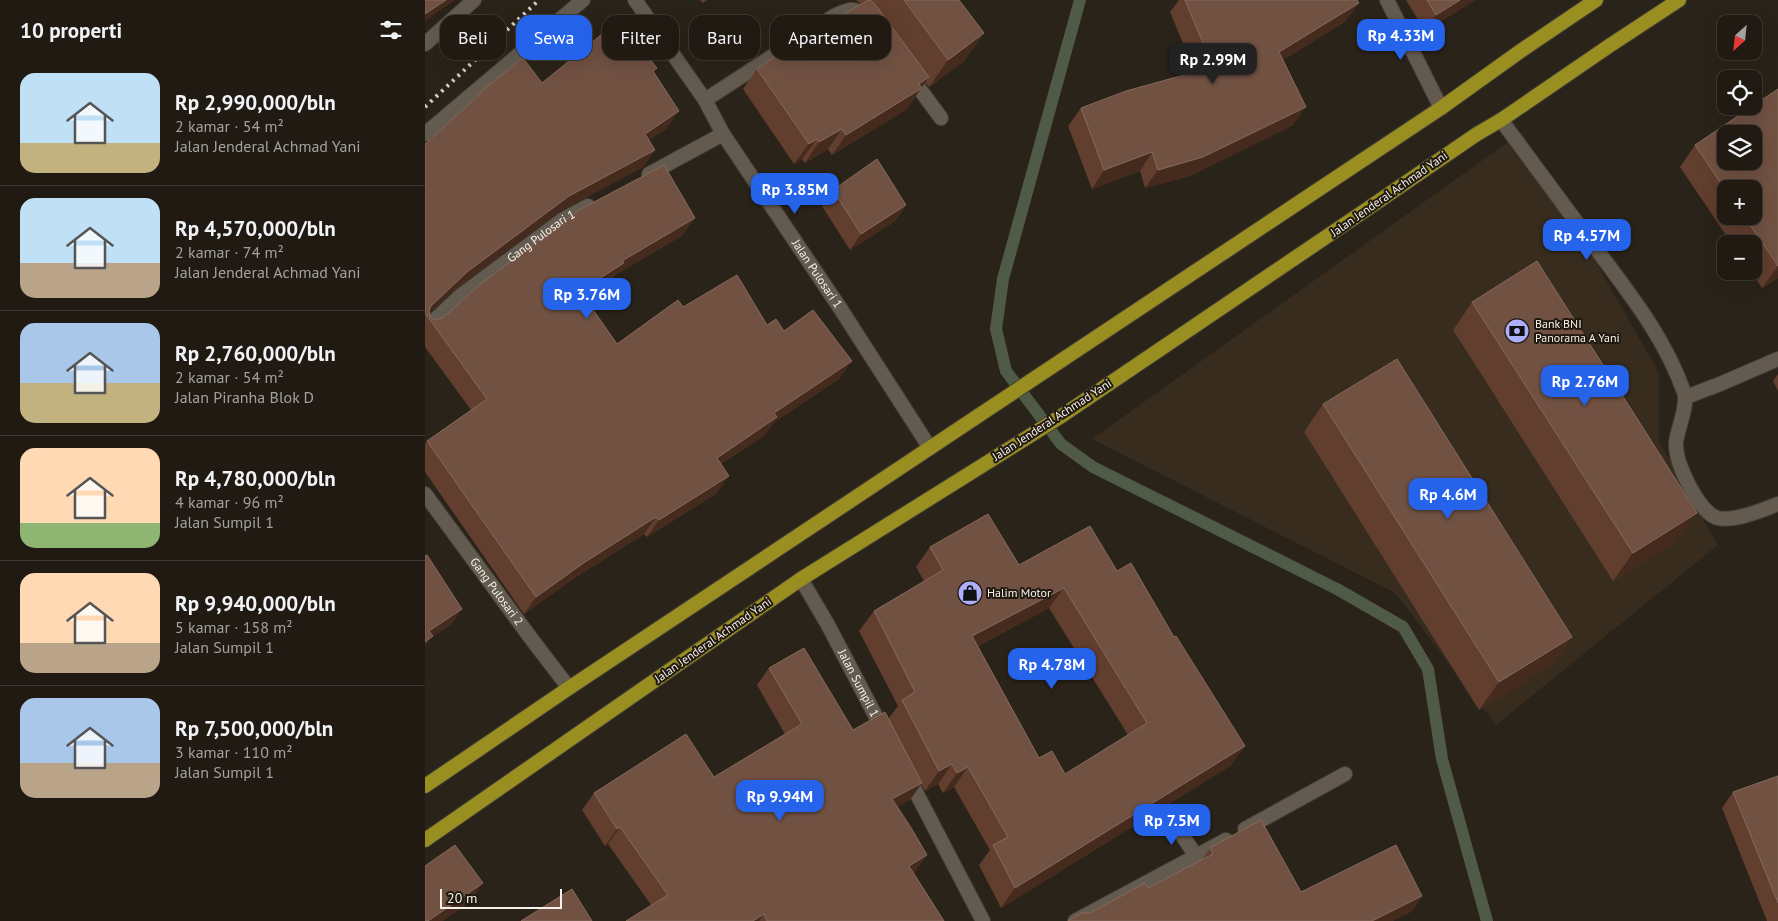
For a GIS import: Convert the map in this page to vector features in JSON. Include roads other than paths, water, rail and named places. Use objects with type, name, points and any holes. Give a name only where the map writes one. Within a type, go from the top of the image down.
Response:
[{"type":"main road","points":[[425,786],[1041,373],[1441,108],[1596,0]]},
{"type":"main road","name":"Jalan Jenderal Achmad Yani","points":[[425,840],[801,579],[1063,415],[1477,134],[1501,120],[1679,0]]},
{"type":"street","points":[[425,44],[474,0]]},
{"type":"street","points":[[425,134],[583,0]]},
{"type":"street","name":"Jalan Pulosari 1","points":[[635,0],[705,100],[723,134],[840,308],[930,448]]},
{"type":"street","points":[[1387,0],[1441,108]]},
{"type":"street","points":[[836,15],[849,9],[857,10],[863,15]]},
{"type":"street","points":[[705,100],[770,58]]},
{"type":"street","points":[[900,63],[941,118]]},
{"type":"street","points":[[1501,120],[1650,322],[1674,366],[1686,396],[1676,444],[1680,467],[1700,503],[1713,516],[1725,519],[1759,511],[1778,504]]},
{"type":"street","points":[[639,179],[723,134]]},
{"type":"street","name":"Gang Pulosari 1","points":[[425,329],[460,296],[554,226],[596,202]]},
{"type":"street","points":[[1686,396],[1720,384],[1778,359]]},
{"type":"street","name":"Gang Pulosari 2","points":[[425,494],[530,638],[569,688]]},
{"type":"street","name":"Jalan Sumpil 1","points":[[801,579],[828,624],[892,747]]},
{"type":"street","points":[[901,764],[983,921]]},
{"type":"street","points":[[1075,921],[1345,774]]},
{"type":"street","points":[[1172,820],[1197,856]]},
{"type":"waterway","points":[[1080,0],[1003,279],[996,329],[1006,371],[1061,444],[1093,467],[1337,589],[1403,627],[1428,669],[1442,759],[1487,921]]},
{"type":"railway","points":[[425,107],[539,0]]},
{"type":"place","name":"Bank BNI Panorama A Yani","points":[[1517,331]]},
{"type":"place","name":"Halim Motor","points":[[970,593]]}]
